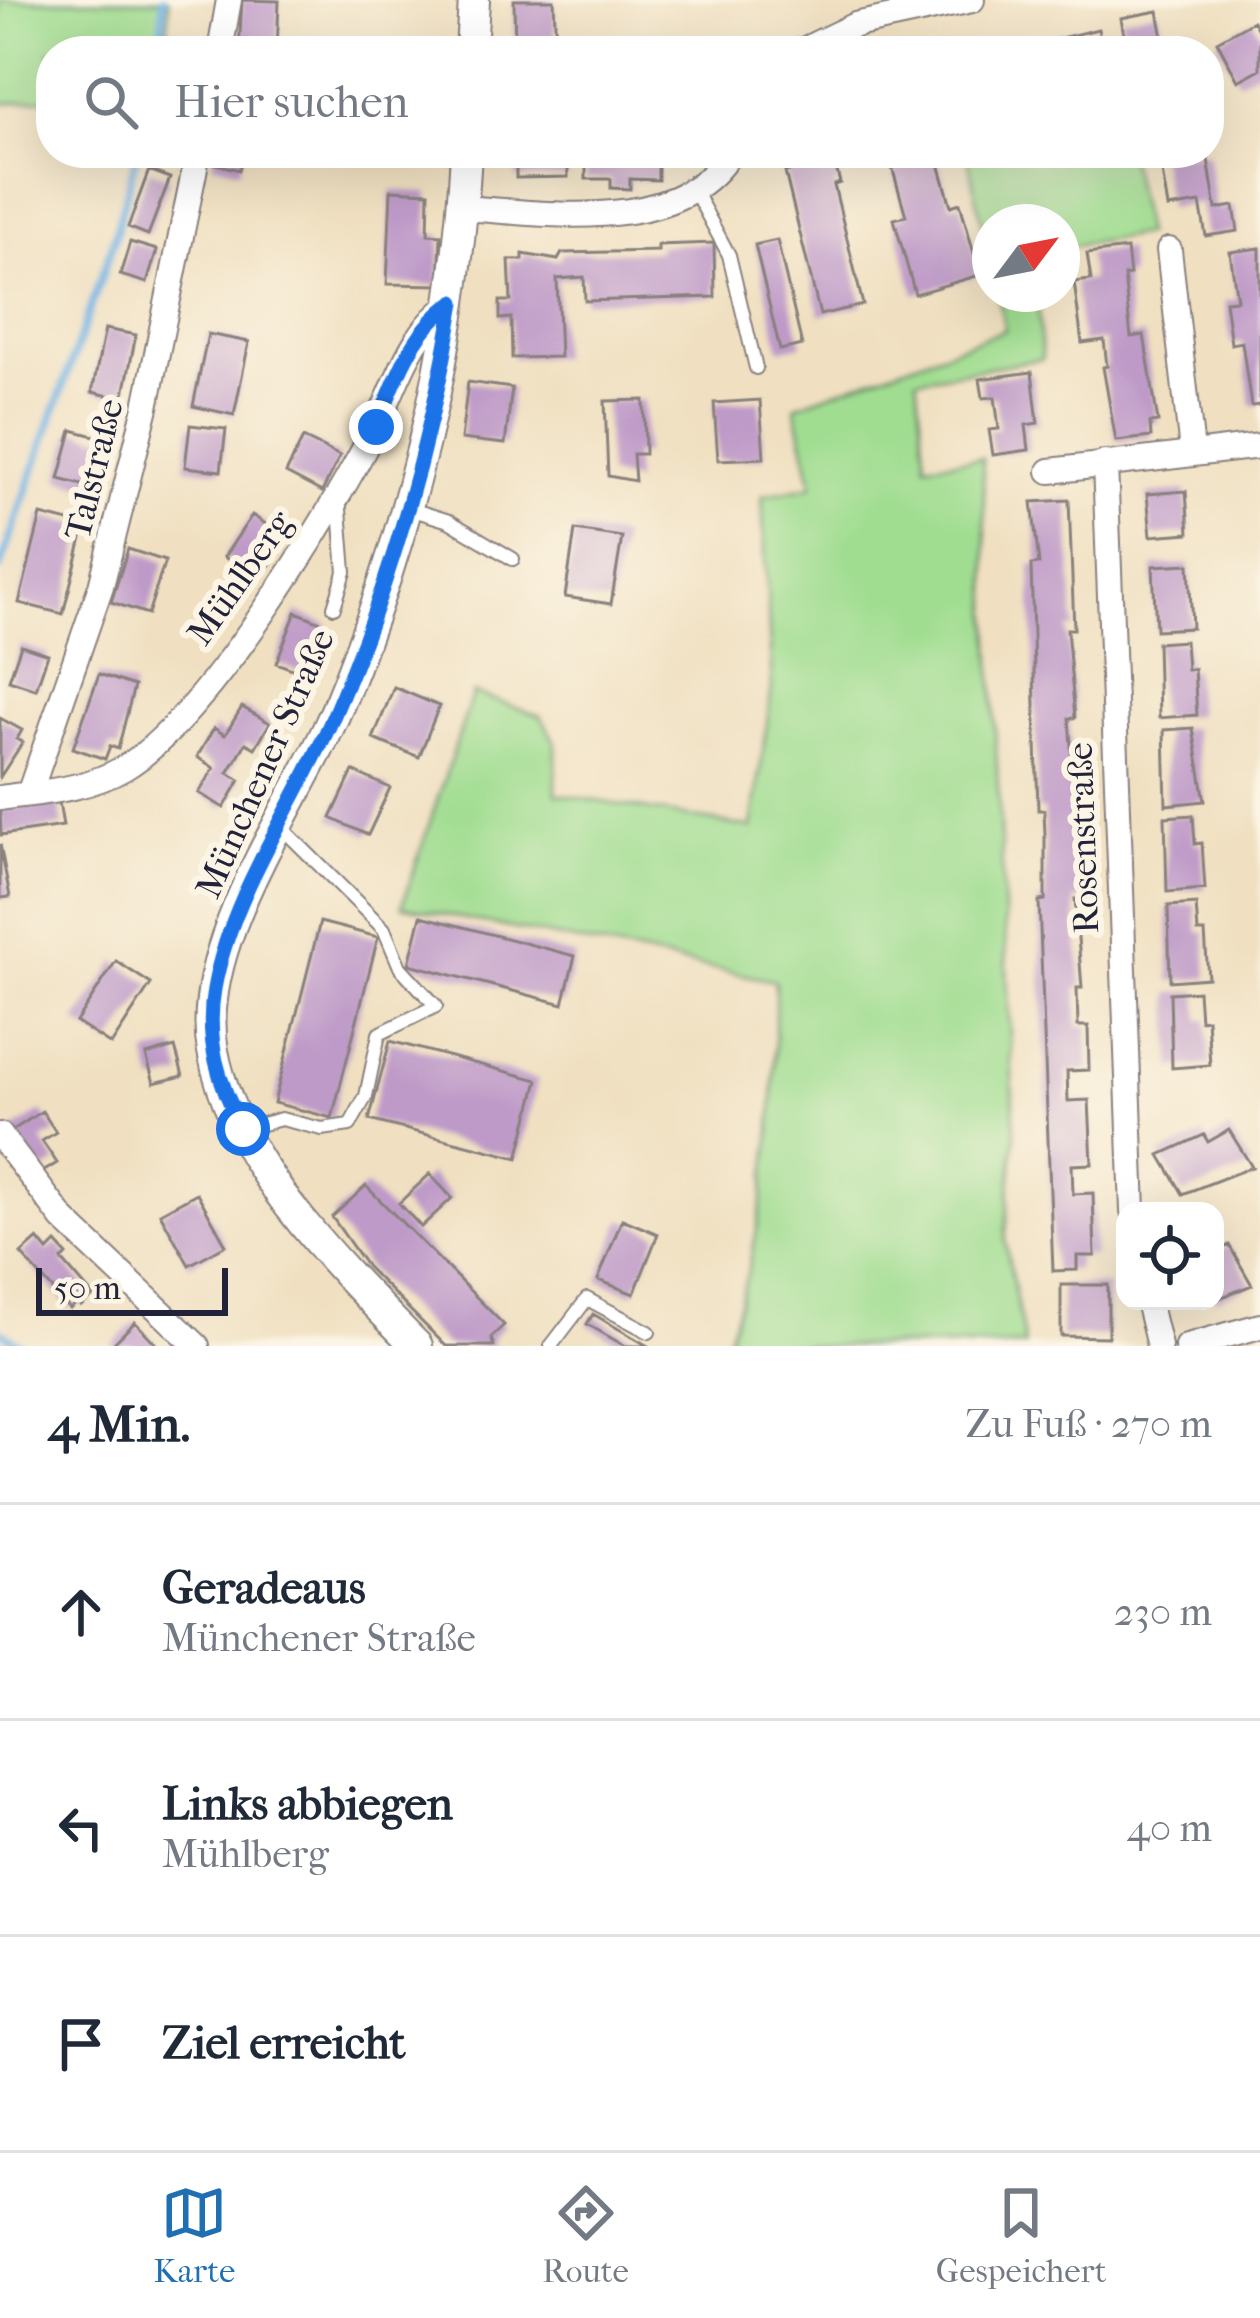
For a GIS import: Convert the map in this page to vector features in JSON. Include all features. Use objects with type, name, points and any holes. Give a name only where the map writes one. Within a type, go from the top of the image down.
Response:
[{"type":"street","points":[[223,36],[229,0]]},
{"type":"street","points":[[473,36],[474,0]]},
{"type":"street","points":[[832,36],[892,8],[972,0]]},
{"type":"street","name":"Talstraße","points":[[29,794],[101,586],[146,407],[196,168]]},
{"type":"street","name":"Münchener Straße","points":[[416,1346],[299,1213],[243,1129],[216,1063],[212,1006],[232,927],[357,659],[406,508],[442,378],[465,168]]},
{"type":"street","points":[[463,208],[652,208],[694,190],[715,168]]},
{"type":"street","points":[[1169,250],[1192,451]]},
{"type":"street","name":"Mühlberg","points":[[0,798],[77,788],[145,755],[183,716],[339,496],[407,355],[432,317],[454,302]]},
{"type":"street","points":[[1050,470],[1260,446]]},
{"type":"street","name":"Rosenstraße","points":[[1105,463],[1132,1202]]},
{"type":"street","points":[[0,1135],[63,1220],[197,1346]]},
{"type":"street","points":[[1150,1310],[1159,1346]]},
{"type":"street","points":[[1187,1346],[1260,1326]]},
{"type":"lane","points":[[694,190],[729,255],[756,368]]},
{"type":"lane","points":[[334,607],[346,553],[339,496]]},
{"type":"lane","points":[[406,508],[449,520],[513,559]]},
{"type":"lane","points":[[243,1129],[281,1119],[322,1130],[350,1125],[365,1096],[379,1034],[436,1006],[400,967],[384,929],[280,826]]},
{"type":"lane","points":[[551,1346],[581,1300],[587,1299],[649,1332]]},
{"type":"green space","points":[[0,0],[169,0],[168,36],[36,36],[36,100],[0,104]]},
{"type":"green space","points":[[970,168],[1131,168],[1145,234],[1080,245],[1080,204],[978,204]]},
{"type":"green space","points":[[1002,312],[1038,312],[1042,359],[917,379],[926,464],[982,458],[1015,1137],[1005,1241],[1025,1346],[725,1346],[761,1211],[772,1121],[775,981],[402,906],[473,693],[541,716],[556,744],[556,794],[752,828],[772,688],[762,496],[813,486],[795,406],[1005,330]]},
{"type":"building","points":[[242,0],[279,1],[278,36],[240,36]]},
{"type":"building","points":[[514,0],[554,0],[555,36],[515,36]]},
{"type":"building","points":[[1158,11],[1163,36],[1124,36],[1121,18]]},
{"type":"building","points":[[1253,21],[1260,34],[1260,69],[1238,81],[1224,54],[1224,37]]},
{"type":"building","points":[[1098,29],[1100,36],[1069,36]]},
{"type":"building","points":[[516,168],[568,168],[568,177],[516,178]]},
{"type":"building","points":[[586,168],[658,168],[658,180],[630,179],[630,189],[611,188],[611,179],[586,179]]},
{"type":"building","points":[[836,168],[840,183],[834,185],[863,305],[820,315],[785,172]]},
{"type":"building","points":[[892,168],[940,168],[951,206],[960,203],[972,246],[972,277],[915,294],[894,219],[906,216]]},
{"type":"building","points":[[1161,168],[1209,168],[1216,209],[1234,206],[1238,231],[1206,236],[1200,203],[1168,208]]},
{"type":"building","points":[[149,170],[170,178],[148,235],[128,227]]},
{"type":"building","points":[[391,190],[429,192],[428,234],[441,235],[439,285],[387,284]]},
{"type":"building","points":[[777,240],[802,345],[780,350],[755,245]]},
{"type":"building","points":[[130,242],[157,250],[147,283],[120,275]]},
{"type":"building","points":[[714,243],[715,297],[585,301],[584,277],[557,279],[560,357],[512,358],[511,318],[500,319],[500,301],[511,301],[509,260],[523,260],[523,254],[558,260],[562,253],[658,251],[658,245]]},
{"type":"building","points":[[1260,248],[1260,405],[1251,406],[1242,342],[1231,344],[1225,301],[1237,300],[1230,252]]},
{"type":"building","points":[[1127,249],[1130,275],[1124,276],[1131,337],[1144,335],[1158,422],[1150,423],[1151,437],[1116,441],[1103,367],[1107,366],[1104,340],[1082,343],[1078,312],[1080,281],[1091,280],[1087,254]]},
{"type":"building","points":[[105,329],[136,335],[123,399],[92,392]]},
{"type":"building","points":[[208,334],[249,342],[234,415],[193,406]]},
{"type":"building","points":[[1032,372],[1038,423],[1026,425],[1029,450],[993,455],[989,430],[999,429],[995,397],[983,398],[980,379]]},
{"type":"building","points":[[468,382],[512,388],[505,444],[461,439]]},
{"type":"building","points":[[644,400],[645,454],[633,454],[635,481],[608,476],[605,401]]},
{"type":"building","points":[[760,400],[764,458],[718,460],[714,403]]},
{"type":"building","points":[[190,425],[226,429],[221,471],[185,467]]},
{"type":"building","points":[[72,430],[110,440],[97,489],[59,479]]},
{"type":"building","points":[[303,438],[340,456],[322,492],[286,473]]},
{"type":"building","points":[[1186,491],[1189,533],[1151,536],[1147,494]]},
{"type":"building","points":[[1069,500],[1074,629],[1067,629],[1075,718],[1069,718],[1082,899],[1075,899],[1082,988],[1077,988],[1078,1026],[1088,1026],[1089,1070],[1067,1071],[1068,1101],[1089,1100],[1092,1164],[1072,1165],[1073,1194],[1093,1193],[1095,1256],[1077,1256],[1077,1270],[1053,1271],[1039,901],[1045,900],[1045,835],[1044,810],[1038,810],[1031,565],[1039,564],[1032,502]]},
{"type":"building","points":[[41,515],[85,526],[63,614],[19,603]]},
{"type":"building","points":[[252,515],[287,538],[260,580],[224,557]]},
{"type":"building","points":[[575,530],[622,537],[611,604],[565,597]]},
{"type":"building","points":[[128,549],[165,561],[148,614],[111,602]]},
{"type":"building","points":[[1189,564],[1192,628],[1156,630],[1153,566]]},
{"type":"building","points":[[296,612],[328,625],[308,675],[276,663]]},
{"type":"building","points":[[1185,641],[1187,670],[1194,669],[1197,715],[1159,718],[1157,643]]},
{"type":"building","points":[[21,645],[48,654],[36,689],[9,680]]},
{"type":"building","points":[[99,674],[134,686],[118,749],[110,746],[105,759],[73,748]]},
{"type":"building","points":[[394,687],[439,706],[419,757],[373,739]]},
{"type":"building","points":[[242,707],[270,723],[255,748],[246,743],[228,773],[240,780],[224,808],[199,793],[214,768],[197,757],[214,728],[225,735]]},
{"type":"building","points":[[0,718],[22,730],[17,739],[23,742],[0,777]]},
{"type":"building","points":[[1193,728],[1205,801],[1166,805],[1164,730]]},
{"type":"building","points":[[353,771],[390,788],[368,835],[331,818]]},
{"type":"building","points":[[59,802],[63,826],[1,835],[0,810]]},
{"type":"building","points":[[1193,815],[1195,844],[1202,843],[1205,889],[1167,892],[1165,817]]},
{"type":"building","points":[[0,844],[10,897],[0,898]]},
{"type":"building","points":[[1196,904],[1198,932],[1205,932],[1208,978],[1170,981],[1168,906]]},
{"type":"building","points":[[421,916],[575,956],[563,1004],[409,964]]},
{"type":"building","points":[[320,922],[378,937],[332,1118],[274,1103]]},
{"type":"building","points":[[116,961],[151,984],[111,1045],[76,1022]]},
{"type":"building","points":[[1198,991],[1200,1020],[1207,1019],[1210,1065],[1172,1068],[1170,993]]},
{"type":"building","points":[[390,1041],[538,1080],[518,1158],[369,1120]]},
{"type":"building","points":[[175,1047],[183,1076],[154,1083],[146,1055]]},
{"type":"building","points":[[42,1111],[56,1132],[42,1141],[57,1163],[38,1175],[10,1132]]},
{"type":"building","points":[[1229,1130],[1252,1167],[1183,1194],[1160,1155],[1204,1135],[1208,1142]]},
{"type":"building","points":[[430,1174],[452,1198],[421,1227],[399,1203]]},
{"type":"building","points":[[366,1186],[504,1325],[491,1338],[494,1346],[446,1346],[367,1267],[332,1217]]},
{"type":"building","points":[[197,1193],[226,1245],[189,1265],[160,1213]]},
{"type":"building","points":[[622,1219],[658,1234],[634,1294],[598,1280]]},
{"type":"building","points":[[38,1239],[48,1251],[56,1243],[67,1255],[62,1260],[93,1296],[81,1306],[78,1302],[70,1309],[21,1254]]},
{"type":"building","points":[[1229,1245],[1252,1285],[1224,1296],[1224,1248]]},
{"type":"building","points":[[1061,1285],[1108,1285],[1108,1337],[1061,1336]]},
{"type":"building","points":[[593,1314],[648,1346],[625,1346],[587,1324]]},
{"type":"building","points":[[135,1322],[158,1346],[111,1346]]},
{"type":"waterway","points":[[162,36],[163,0]]},
{"type":"waterway","points":[[0,568],[113,243],[133,168]]},
{"type":"waterway","points":[[0,1331],[22,1346]]},
{"type":"route","points":[[243,1129],[229,1104],[212,1049],[212,1006],[219,967],[240,909],[328,728],[386,577],[442,378],[454,302],[432,317],[407,355],[376,427]]}]
